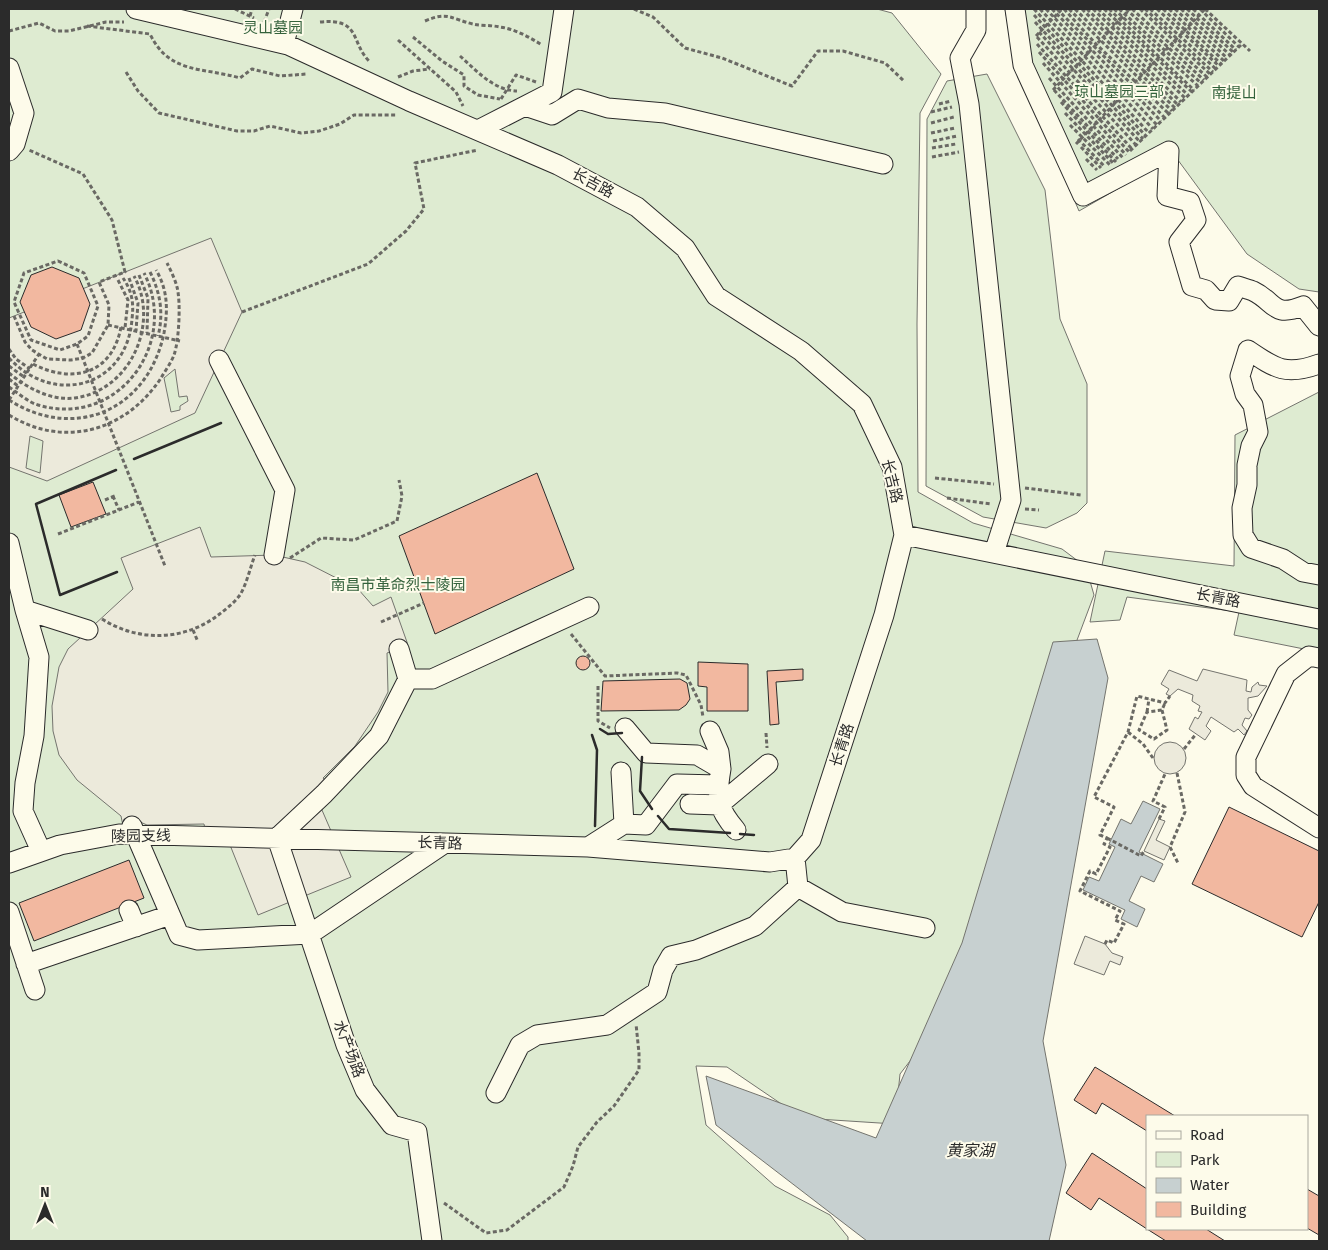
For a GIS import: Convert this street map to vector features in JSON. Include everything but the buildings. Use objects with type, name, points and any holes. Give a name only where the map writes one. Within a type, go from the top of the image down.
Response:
[{"type":"street","points":[[284,44],[293,9]]},
{"type":"street","points":[[478,130],[525,99],[552,92],[564,9]]},
{"type":"street","points":[[976,9],[976,30],[960,58],[971,127],[1011,500],[994,553]]},
{"type":"street","points":[[1021,12],[1024,49],[1023,65],[1048,91],[1065,155],[1083,196],[1124,162],[1169,151],[1167,196],[1190,202],[1196,220],[1179,242],[1192,286],[1206,290],[1215,300],[1229,301],[1238,286],[1254,291],[1272,307],[1289,312],[1303,306],[1319,326]]},
{"type":"street","name":"长吉路","points":[[134,16],[284,44],[558,165],[637,207],[685,248],[716,296],[801,351],[862,404],[892,467],[904,535]]},
{"type":"street","points":[[9,68],[24,113],[11,146]]},
{"type":"street","points":[[525,99],[552,115],[578,100],[608,108],[665,113],[883,164]]},
{"type":"street","points":[[1319,364],[1286,371],[1272,367],[1248,350],[1240,376],[1245,394],[1253,405],[1258,432],[1251,446],[1247,465],[1247,485],[1242,508],[1243,535],[1251,548],[1283,559],[1303,572],[1319,575]]},
{"type":"street","points":[[219,360],[285,490],[282,557]]},
{"type":"street","name":"长青路","points":[[277,838],[588,847],[770,862],[795,858],[811,840],[884,615],[904,535],[1319,618]]},
{"type":"street","points":[[9,543],[25,610],[39,657],[34,736],[24,783],[23,811],[41,852]]},
{"type":"street","points":[[408,679],[432,679],[589,607]]},
{"type":"street","points":[[25,610],[94,624]]},
{"type":"street","points":[[277,838],[324,794],[379,736],[408,679],[399,648]]},
{"type":"street","points":[[1319,658],[1309,656],[1286,674],[1246,757],[1246,775],[1253,786],[1319,828]]},
{"type":"street","points":[[625,728],[646,753],[697,755],[720,777]]},
{"type":"street","points":[[710,731],[719,752],[719,805],[723,814],[736,830]]},
{"type":"street","points":[[690,804],[719,805],[768,764]]},
{"type":"street","points":[[621,772],[624,824]]},
{"type":"street","points":[[588,847],[624,824],[646,825],[677,784],[720,777]]},
{"type":"street","points":[[133,830],[148,876],[179,935],[198,940],[310,934],[445,843]]},
{"type":"street","name":"陵园支线","points":[[9,863],[60,845],[133,830],[277,838]]},
{"type":"street","name":"水产场路","points":[[277,838],[346,1046],[365,1090],[392,1124],[417,1132],[432,1241]]},
{"type":"street","points":[[795,858],[798,887]]},
{"type":"street","points":[[798,887],[842,912],[925,928]]},
{"type":"street","points":[[496,1093],[520,1045],[544,1034],[607,1025],[634,1009],[657,992],[663,970],[671,956],[696,950],[755,926],[798,887]]},
{"type":"street","points":[[26,964],[78,947],[133,919],[170,915]]},
{"type":"street","points":[[15,920],[26,964],[35,990]]},
{"type":"path","points":[[237,9],[264,22],[269,9]]},
{"type":"path","points":[[246,13],[248,9]]},
{"type":"path","points":[[246,13],[252,9]]},
{"type":"path","points":[[634,9],[652,17],[685,48],[722,58],[792,86],[818,51],[843,51],[884,62],[904,81]]},
{"type":"path","points":[[1034,9],[1042,30]]},
{"type":"path","points":[[1040,9],[1052,19]]},
{"type":"path","points":[[1046,9],[1099,119],[1124,162]]},
{"type":"path","points":[[1052,9],[1060,10],[1170,113]]},
{"type":"path","points":[[1069,9],[1129,88],[1161,121]]},
{"type":"path","points":[[1075,9],[1096,44]]},
{"type":"path","points":[[1082,9],[1115,24]]},
{"type":"path","points":[[1087,9],[1115,24],[1155,61],[1180,104]]},
{"type":"path","points":[[1093,9],[1115,24],[1155,61],[1193,91]]},
{"type":"path","points":[[1098,9],[1155,61],[1193,91]]},
{"type":"path","points":[[1104,9],[1115,24],[1155,61],[1193,91]]},
{"type":"path","points":[[1109,9],[1115,24]]},
{"type":"path","points":[[1114,9],[1115,24]]},
{"type":"path","points":[[1115,24],[1119,9]]},
{"type":"path","points":[[1048,91],[1060,82],[1129,9],[1170,46],[1223,62]]},
{"type":"path","points":[[1140,9],[1192,22]]},
{"type":"path","points":[[1145,9],[1192,22]]},
{"type":"path","points":[[1150,9],[1192,22]]},
{"type":"path","points":[[1157,9],[1192,22],[1223,62]]},
{"type":"path","points":[[1163,9],[1192,22],[1223,62]]},
{"type":"path","points":[[1169,9],[1192,22],[1223,62]]},
{"type":"path","points":[[1175,9],[1192,22],[1223,62]]},
{"type":"path","points":[[1181,9],[1223,62]]},
{"type":"path","points":[[1187,9],[1192,22],[1223,62]]},
{"type":"path","points":[[1065,155],[1192,22],[1193,9]]},
{"type":"path","points":[[1060,10],[1033,39],[1123,94],[1155,127]]},
{"type":"path","points":[[1060,10],[1170,113]]},
{"type":"path","points":[[1021,12],[1042,30]]},
{"type":"path","points":[[1021,12],[1042,30]]},
{"type":"path","points":[[1021,12],[1042,30],[1113,104],[1143,139]]},
{"type":"path","points":[[1021,12],[1042,30],[1113,104],[1143,139]]},
{"type":"path","points":[[425,21],[438,15],[449,15],[473,24],[501,27],[525,34],[558,54]]},
{"type":"path","points":[[9,31],[40,23],[55,30],[69,31],[134,16]]},
{"type":"path","points":[[320,22],[334,20],[352,30],[367,60],[373,65]]},
{"type":"path","points":[[87,26],[150,34],[156,48],[177,65],[240,78],[252,69],[280,76],[314,74]]},
{"type":"path","points":[[412,36],[442,62],[464,75],[464,86],[478,95],[501,100]]},
{"type":"path","points":[[398,40],[456,92],[466,114],[444,116]]},
{"type":"path","points":[[1024,49],[1030,43],[1075,66],[1106,112],[1136,146]]},
{"type":"path","points":[[1024,49],[1099,119],[1124,162]]},
{"type":"path","points":[[1024,49],[1048,91],[1087,131],[1124,162]]},
{"type":"path","points":[[1066,127],[1109,171],[1124,162],[1136,146],[1223,62],[1250,51]]},
{"type":"path","points":[[460,56],[489,82],[525,99]]},
{"type":"path","points":[[393,79],[413,71],[430,69]]},
{"type":"path","points":[[126,72],[138,91],[159,113],[237,131],[254,131],[270,126],[301,133],[319,131],[340,124],[354,114],[399,116]]},
{"type":"path","points":[[497,105],[516,75],[527,78],[552,92]]},
{"type":"path","points":[[1048,91],[1087,131],[1124,162]]},
{"type":"path","points":[[1113,104],[1149,133]]},
{"type":"path","points":[[931,112],[971,127]]},
{"type":"path","points":[[931,123],[971,127]]},
{"type":"path","points":[[931,133],[971,127]]},
{"type":"path","points":[[933,141],[971,127]]},
{"type":"path","points":[[932,148],[971,127]]},
{"type":"path","points":[[932,158],[971,127]]},
{"type":"path","points":[[1087,131],[1124,162]]},
{"type":"path","points":[[242,312],[368,264],[406,231],[424,209],[416,163],[480,149],[499,140]]},
{"type":"path","points":[[11,146],[83,174],[112,220],[125,272],[99,282],[109,305],[108,325],[92,353],[83,358],[47,359],[25,342],[14,316]]},
{"type":"path","points":[[58,261],[84,273],[98,306],[88,336],[77,344],[60,350],[31,340],[14,302],[24,273],[58,261]]},
{"type":"path","points":[[9,415],[46,430],[64,432],[87,431],[109,424],[130,412],[153,390],[174,355],[178,340],[177,288],[167,262]]},
{"type":"path","points":[[40,354],[10,394],[9,400],[38,416],[55,419],[81,419],[104,412],[125,399],[143,380],[154,362],[163,337],[167,301],[165,289],[156,270]]},
{"type":"path","points":[[150,272],[159,294],[160,316],[158,336]]},
{"type":"path","points":[[9,387],[37,404],[64,409],[76,409],[100,402],[120,390],[141,368],[147,356],[153,335],[154,298],[144,273]]},
{"type":"path","points":[[139,274],[145,286],[149,305],[147,333]]},
{"type":"path","points":[[9,379],[34,390],[60,398],[74,398],[96,391],[115,379],[126,368],[137,351],[142,332],[143,299],[141,289],[134,276]]},
{"type":"path","points":[[123,278],[133,302],[134,330]]},
{"type":"path","points":[[9,358],[26,373],[54,385],[77,385],[92,381],[118,361],[134,330],[138,303],[129,278]]},
{"type":"path","points":[[33,364],[52,373],[72,375],[88,372],[113,349],[123,328],[128,300],[118,280]]},
{"type":"path","points":[[108,325],[178,340]]},
{"type":"path","points":[[77,344],[165,566]]},
{"type":"path","points":[[9,349],[16,359],[30,369]]},
{"type":"path","points":[[9,366],[24,377]]},
{"type":"path","points":[[9,373],[19,384]]},
{"type":"path","points":[[282,557],[321,538],[354,540],[397,521],[402,496],[399,480]]},
{"type":"path","points":[[105,500],[115,496],[119,510]]},
{"type":"path","points":[[58,534],[139,502]]},
{"type":"path","points":[[94,624],[148,635],[168,636],[205,625],[227,609],[239,596],[255,555]]},
{"type":"path","points":[[382,622],[424,602]]},
{"type":"path","points":[[561,619],[605,676],[677,673],[686,675],[701,705],[704,719],[710,731]]},
{"type":"path","points":[[193,630],[198,642]]},
{"type":"path","points":[[598,686],[598,721],[608,728],[625,728]]},
{"type":"path","points":[[1144,851],[1141,856],[1100,834],[1114,807],[1094,797],[1128,732],[1137,696],[1166,703]]},
{"type":"path","points":[[1149,699],[1147,712],[1139,730],[1154,739],[1167,730],[1162,710],[1170,696]]},
{"type":"path","points":[[1147,712],[1162,710]]},
{"type":"path","points":[[1128,732],[1143,744],[1153,758]]},
{"type":"path","points":[[1184,749],[1196,734]]},
{"type":"path","points":[[1143,744],[1147,735]]},
{"type":"path","points":[[1176,773],[1186,812],[1170,847],[1178,863]]},
{"type":"path","points":[[1159,819],[1165,807],[1153,801],[1165,774]]},
{"type":"path","points":[[1105,944],[1107,940],[1114,943],[1124,924],[1115,920],[1120,911],[1080,891],[1090,871],[1096,874],[1110,847],[1104,844],[1107,838]]},
{"type":"path","points":[[425,1198],[440,1201],[456,1210],[486,1233],[507,1230],[564,1187],[573,1166],[578,1147],[597,1122],[614,1106],[638,1070],[640,1053],[634,1009]]},
{"type":"green space","points":[[9,9],[301,9],[299,21],[302,9],[877,9],[892,13],[941,74],[920,113],[917,324],[918,492],[973,523],[1062,549],[1086,567],[1094,595],[1062,680],[973,979],[900,1074],[895,1124],[802,1118],[727,1067],[696,1066],[706,1125],[775,1186],[830,1215],[848,1237],[848,1241],[9,1241]]},
{"type":"green space","name":"南提山","points":[[1005,9],[1319,9],[1319,292],[1299,289],[1247,254],[1175,156],[1079,211],[1015,60]]},
{"type":"green space","points":[[987,74],[1045,190],[1060,319],[1087,384],[1087,503],[1077,513],[1046,528],[983,517],[926,486],[927,119],[947,81]]},
{"type":"green space","points":[[1319,392],[1319,652],[1234,635],[1239,612],[1127,597],[1120,620],[1090,622],[1105,551],[1234,566],[1235,435]]},
{"type":"shaded area","points":[[211,238],[242,312],[195,413],[47,481],[9,467],[9,318]],"holes":[[[175,369],[179,397],[187,396],[188,401],[180,406],[180,410],[171,412],[164,378]],[[30,436],[43,441],[40,473],[26,468]]]},
{"type":"shaded area","points":[[200,527],[211,557],[274,555],[305,562],[358,589],[373,606],[391,597],[408,645],[387,653],[388,692],[378,712],[355,746],[323,778],[328,784],[315,794],[351,877],[258,915],[228,840],[207,839],[204,824],[147,825],[138,821],[123,826],[121,816],[77,780],[59,755],[53,731],[52,706],[59,667],[68,649],[133,589],[121,558]]},
{"type":"shaded area","points":[[1203,669],[1247,680],[1246,691],[1251,692],[1252,687],[1258,682],[1259,685],[1267,686],[1258,696],[1248,698],[1248,710],[1252,715],[1249,719],[1245,718],[1242,725],[1247,731],[1244,735],[1238,729],[1234,732],[1211,717],[1206,726],[1211,731],[1205,740],[1189,729],[1195,717],[1198,719],[1202,712],[1198,711],[1200,706],[1192,701],[1193,695],[1178,689],[1170,696],[1166,694],[1169,689],[1161,684],[1169,670],[1197,681]]},
{"type":"shaded area","points":[[1170,742],[1182,746],[1186,758],[1182,770],[1170,774],[1158,770],[1154,758],[1158,746]]},
{"type":"shaded area","points":[[1159,819],[1165,821],[1156,840],[1170,847],[1164,860],[1144,851]]},
{"type":"shaded area","points":[[1085,936],[1105,944],[1112,953],[1123,957],[1120,965],[1110,961],[1104,975],[1074,964]]},
{"type":"water","name":"黄家湖","points":[[1097,639],[1108,678],[1043,1041],[1066,1165],[1049,1241],[867,1241],[716,1125],[706,1076],[876,1138],[962,943],[1053,642]]},
{"type":"water","points":[[1143,801],[1160,809],[1139,852],[1163,864],[1154,882],[1141,876],[1129,901],[1145,909],[1137,927],[1121,919],[1125,910],[1083,890],[1089,877],[1099,881],[1115,847],[1109,844],[1121,819],[1131,824]]},
{"type":"wall","points":[[134,459],[221,423]]},
{"type":"wall","points":[[116,470],[36,504],[60,595],[117,572]]},
{"type":"wall","points":[[600,729],[608,734],[622,733]]},
{"type":"wall","points":[[592,735],[597,750],[595,826]]},
{"type":"wall","points":[[642,757],[640,791],[652,809]]},
{"type":"wall","points":[[658,816],[669,829],[730,833]]},
{"type":"wall","points":[[740,834],[754,835]]},
{"type":"park label","name":"灵山墓园","points":[[273,28]]},
{"type":"park label","name":"琼山墓园三部","points":[[1119,92]]},
{"type":"park label","name":"南昌市革命烈士陵园","points":[[398,585]]}]
